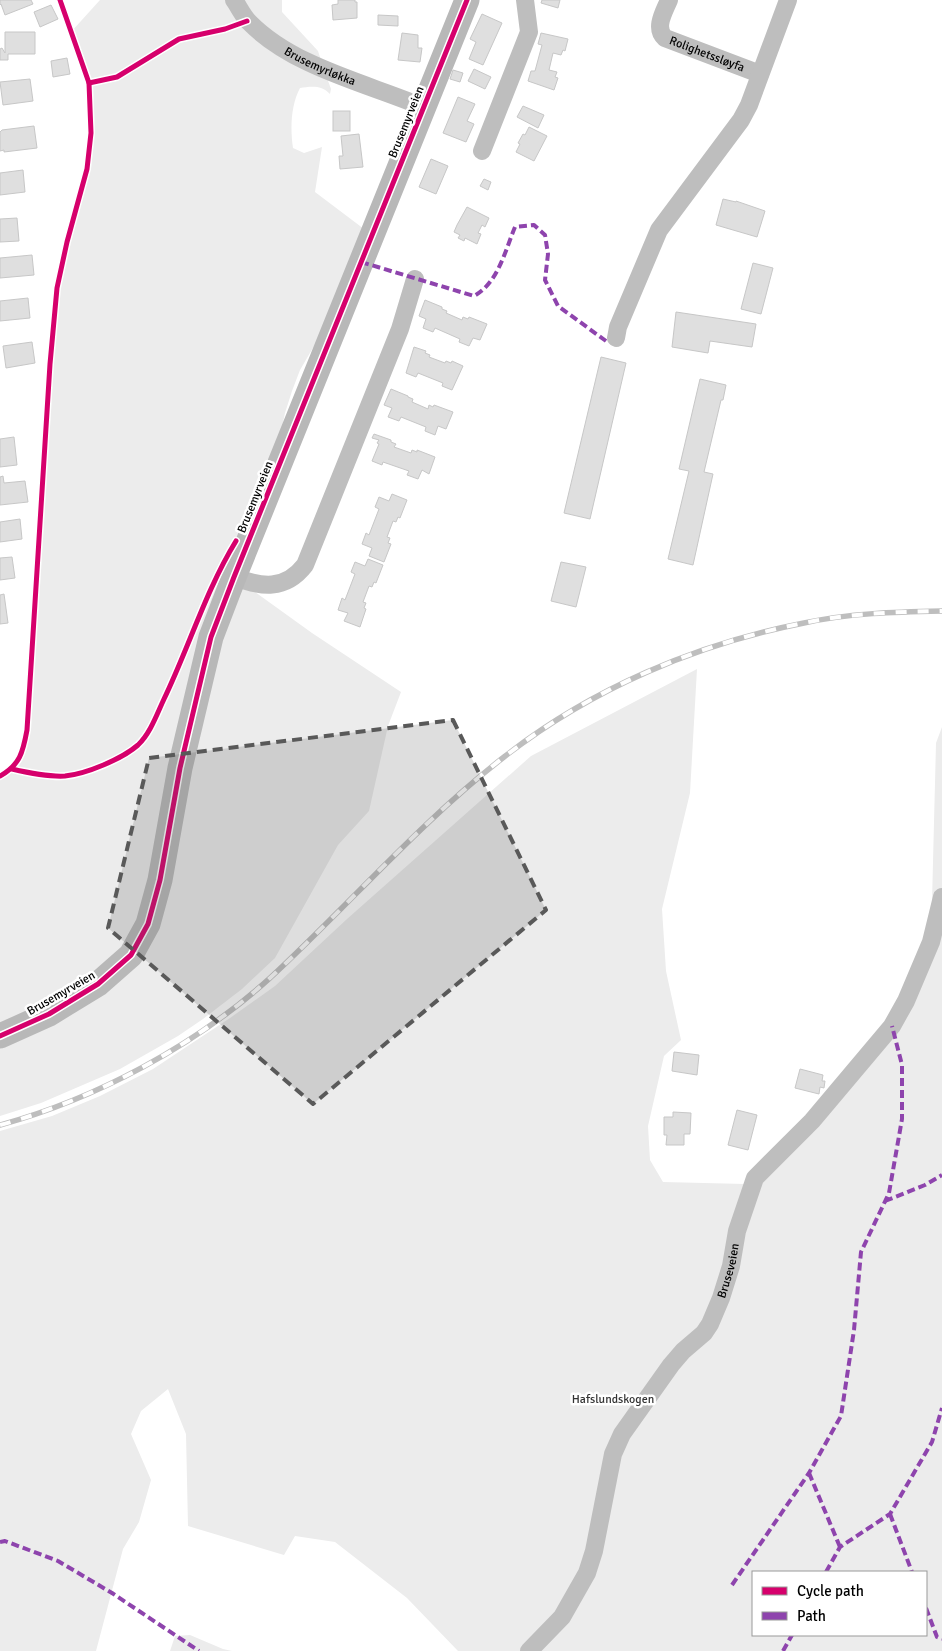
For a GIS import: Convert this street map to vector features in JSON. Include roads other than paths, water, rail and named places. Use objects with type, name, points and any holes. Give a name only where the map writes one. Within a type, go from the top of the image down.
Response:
[{"type":"street","name":"Brusemyrløkka","points":[[234,0],[247,21],[269,40],[290,53],[317,66],[423,108]]},
{"type":"street","name":"Brusemyrveien","points":[[0,1036],[48,1014],[98,984],[118,968],[130,955],[148,924],[160,880],[180,768],[211,638],[467,0]]},
{"type":"street","points":[[482,152],[530,32],[525,0]]},
{"type":"street","name":"Rolighetssløyfa","points":[[668,0],[659,27],[661,35],[760,74]]},
{"type":"street","points":[[616,338],[618,327],[659,230],[741,120],[788,0]]},
{"type":"street","points":[[234,577],[254,584],[283,582],[296,576],[305,565],[400,329],[415,278]]},
{"type":"street","name":"Bruseveien","points":[[529,1651],[562,1617],[587,1573],[594,1552],[613,1454],[622,1434],[671,1365],[683,1351],[704,1333],[710,1324],[731,1266],[737,1231],[755,1178],[812,1121],[892,1026],[906,1001],[931,942],[942,897]]},
{"type":"railway","points":[[0,1125],[36,1114],[108,1085],[143,1067],[210,1026],[270,978],[413,837],[473,782],[504,757],[572,710],[646,672],[724,643],[764,632],[838,617],[942,611]]},
{"type":"park label","name":"Hafslundskogen","points":[[613,1399]]}]
